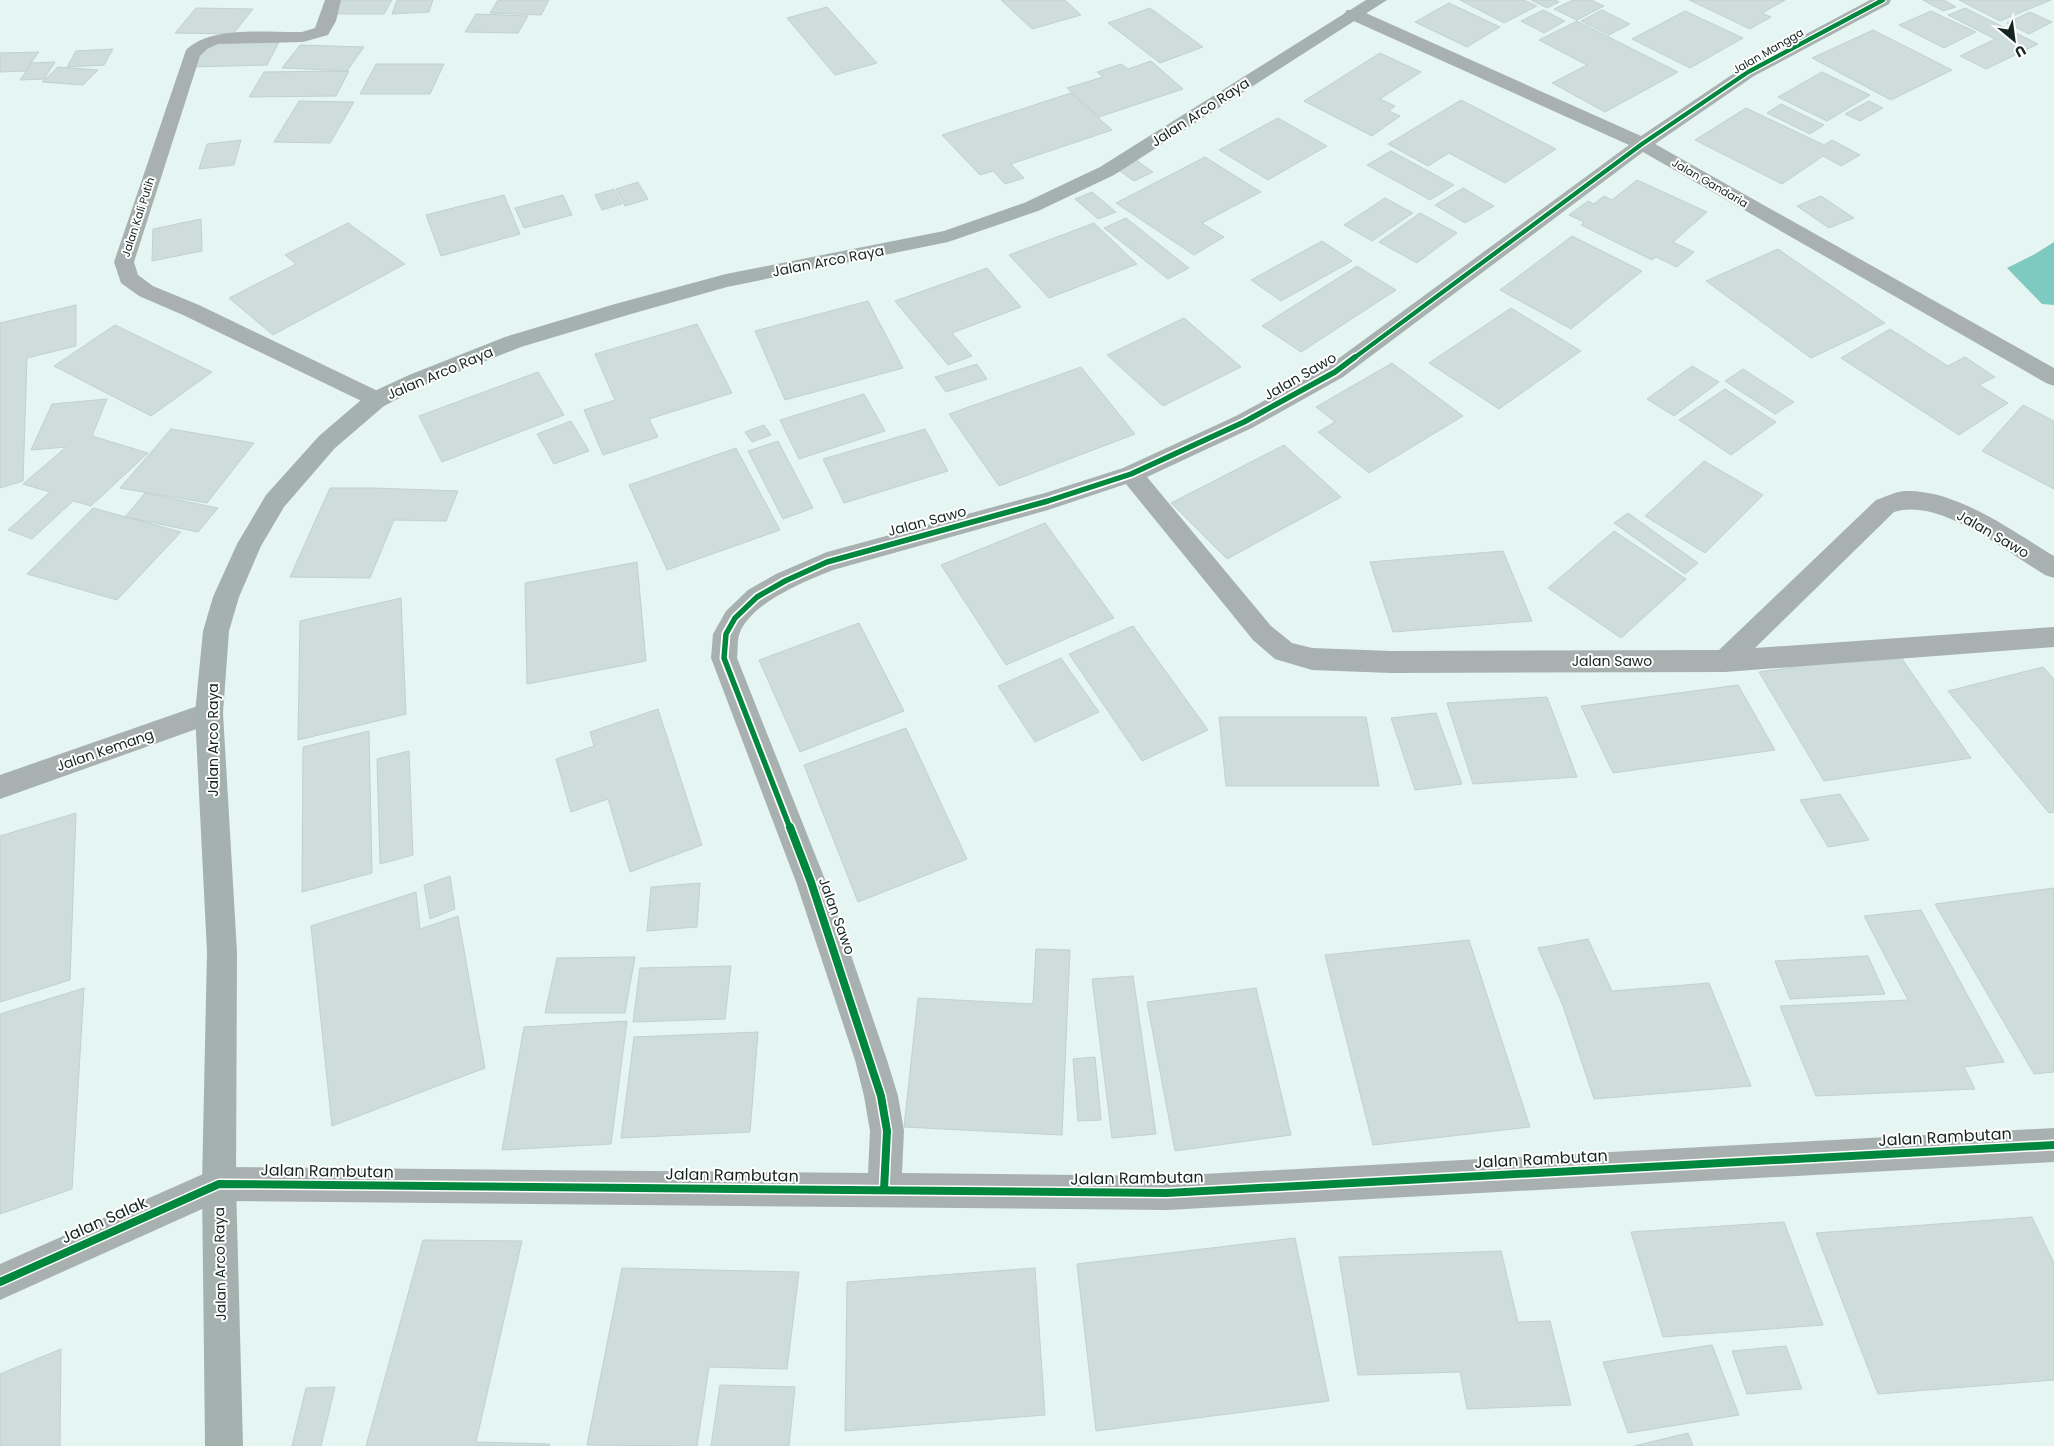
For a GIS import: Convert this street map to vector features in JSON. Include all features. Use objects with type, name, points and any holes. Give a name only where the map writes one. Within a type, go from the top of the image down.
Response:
[{"type":"main road","name":"Jalan Arco Raya","points":[[224,1446],[219,1184],[222,952],[210,758],[210,713],[216,631],[226,597],[249,544],[275,501],[327,442],[376,400],[416,380],[513,342],[622,309],[726,281],[948,236],[1031,207],[1107,171],[1353,14],[1379,0]]},
{"type":"street","name":"Jalan Kali Putih","points":[[333,0],[322,31],[303,37],[215,39],[201,45],[192,54],[124,262],[128,278],[146,291],[192,310],[376,400]]},
{"type":"street","name":"Jalan Mangga","points":[[1642,144],[1748,72],[1883,0]]},
{"type":"street","name":"Jalan Gandaria","points":[[1353,14],[1493,75],[1642,144],[2054,378]]},
{"type":"street","name":"Jalan Sawo","points":[[884,1190],[887,1131],[881,1096],[871,1060],[811,882],[724,658],[726,633],[740,613],[763,593],[797,574],[827,562],[1048,501],[1131,474],[1244,422],[1335,372],[1642,144]]},
{"type":"street","name":"Jalan Sawo","points":[[1131,474],[1262,632],[1284,651],[1312,659],[1382,662],[1725,661],[2054,636]]},
{"type":"street","name":"Jalan Sawo","points":[[1725,661],[1885,506],[1905,500],[1932,504],[1956,511],[2054,568]]},
{"type":"street","name":"Jalan Kemang","points":[[0,787],[210,713]]},
{"type":"street","name":"Jalan Rambutan","points":[[219,1184],[1167,1193],[2054,1145]]},
{"type":"street","name":"Jalan Salak","points":[[0,1282],[219,1184]]},
{"type":"water","points":[[2054,242],[2054,305],[2042,304],[2007,268]]},
{"type":"building","points":[[342,0],[392,0],[384,14],[334,14]]},
{"type":"building","points":[[397,0],[433,0],[429,12],[392,14]]},
{"type":"building","points":[[498,0],[549,0],[541,15],[490,13]]},
{"type":"building","points":[[1001,0],[1065,0],[1081,15],[1032,29]]},
{"type":"building","points":[[1460,0],[1524,0],[1537,6],[1504,23]]},
{"type":"building","points":[[1531,0],[1555,0],[1559,2],[1547,8]]},
{"type":"building","points":[[1573,0],[1591,0],[1604,6],[1577,20],[1554,9]]},
{"type":"building","points":[[1689,0],[1785,0],[1762,13],[1771,17],[1750,29]]},
{"type":"building","points":[[1923,0],[1944,0],[1956,7],[1943,11]]},
{"type":"building","points":[[1959,0],[2051,0],[2000,21]]},
{"type":"building","points":[[1449,3],[1500,27],[1467,47],[1415,22]]},
{"type":"building","points":[[827,7],[877,63],[835,75],[787,18]]},
{"type":"building","points":[[196,8],[253,9],[233,34],[175,33]]},
{"type":"building","points":[[1150,8],[1203,47],[1160,63],[1108,23]]},
{"type":"building","points":[[1965,8],[2038,44],[1986,69],[1960,56],[1995,39],[1948,15]]},
{"type":"building","points":[[1543,10],[1565,21],[1544,33],[1521,21]]},
{"type":"building","points":[[1602,10],[1630,24],[1609,35],[1581,21]]},
{"type":"building","points":[[1685,11],[1743,38],[1690,68],[1632,39]]},
{"type":"building","points":[[1931,11],[1976,32],[1944,48],[1899,25]]},
{"type":"building","points":[[2030,12],[2052,22],[2029,34],[2007,23]]},
{"type":"building","points":[[476,14],[528,16],[518,33],[465,32]]},
{"type":"building","points":[[1577,21],[1678,72],[1605,112],[1552,83],[1587,65],[1539,40]]},
{"type":"building","points":[[1873,30],[1952,70],[1891,100],[1812,58]]},
{"type":"building","points":[[279,42],[267,65],[190,67],[204,44]]},
{"type":"building","points":[[300,45],[364,47],[347,71],[282,68]]},
{"type":"building","points":[[113,49],[104,65],[67,67],[76,51]]},
{"type":"building","points":[[39,52],[25,71],[0,72],[0,53]]},
{"type":"building","points":[[1380,53],[1421,72],[1380,99],[1395,106],[1389,111],[1400,116],[1372,136],[1304,101]]},
{"type":"building","points":[[1151,61],[1183,89],[1099,117],[1067,88],[1103,77],[1097,72],[1121,64],[1128,69]]},
{"type":"building","points":[[55,62],[44,79],[20,80],[32,63]]},
{"type":"building","points":[[376,64],[444,64],[430,94],[360,94]]},
{"type":"building","points":[[58,67],[98,70],[83,85],[42,82]]},
{"type":"building","points":[[349,71],[336,96],[249,97],[264,72]]},
{"type":"building","points":[[1822,72],[1870,95],[1827,121],[1778,97]]},
{"type":"building","points":[[1071,93],[1112,130],[1011,164],[1024,178],[1005,184],[993,171],[980,175],[942,135]]},
{"type":"building","points":[[1461,100],[1556,149],[1505,183],[1449,153],[1428,166],[1388,144]]},
{"type":"building","points":[[299,101],[354,102],[330,143],[274,142]]},
{"type":"building","points":[[1869,101],[1883,108],[1860,121],[1845,114]]},
{"type":"building","points":[[1781,104],[1824,125],[1810,134],[1767,113]]},
{"type":"building","points":[[1746,108],[1824,145],[1832,140],[1860,155],[1841,166],[1823,156],[1782,184],[1695,140]]},
{"type":"building","points":[[1278,118],[1327,146],[1268,180],[1219,150]]},
{"type":"building","points":[[241,140],[234,165],[199,169],[207,144]]},
{"type":"building","points":[[1391,151],[1454,185],[1430,200],[1367,165]]},
{"type":"building","points":[[1205,157],[1261,192],[1202,223],[1224,237],[1194,255],[1116,203]]},
{"type":"building","points":[[1136,160],[1153,172],[1134,181],[1117,169]]},
{"type":"building","points":[[1637,180],[1707,212],[1673,242],[1694,252],[1677,267],[1656,257],[1652,260],[1581,225],[1584,222],[1569,215],[1588,201],[1594,204],[1604,196],[1612,200]]},
{"type":"building","points":[[638,182],[648,199],[625,206],[616,189]]},
{"type":"building","points":[[1463,188],[1494,206],[1465,223],[1435,205]]},
{"type":"building","points":[[614,189],[622,204],[602,210],[595,195]]},
{"type":"building","points":[[1092,192],[1116,212],[1098,219],[1075,199]]},
{"type":"building","points":[[504,195],[520,234],[441,256],[426,215]]},
{"type":"building","points":[[563,195],[572,215],[524,228],[515,208]]},
{"type":"building","points":[[1821,196],[1854,218],[1829,228],[1797,206]]},
{"type":"building","points":[[1385,198],[1413,213],[1372,241],[1344,225]]},
{"type":"building","points":[[1420,213],[1457,233],[1417,263],[1379,242]]},
{"type":"building","points":[[1126,218],[1189,268],[1168,279],[1104,228]]},
{"type":"building","points":[[201,219],[202,251],[152,261],[153,229]]},
{"type":"building","points":[[348,223],[405,264],[273,335],[229,298],[296,264],[285,255]]},
{"type":"building","points":[[1094,223],[1137,264],[1049,298],[1009,255]]},
{"type":"building","points":[[1572,236],[1642,271],[1571,329],[1500,290]]},
{"type":"building","points":[[1322,241],[1352,261],[1281,301],[1251,280]]},
{"type":"building","points":[[1778,249],[1885,323],[1811,358],[1706,281]]},
{"type":"building","points":[[1357,266],[1396,290],[1301,352],[1262,326]]},
{"type":"building","points":[[987,268],[1021,307],[952,333],[972,356],[948,365],[895,301]]},
{"type":"building","points":[[868,301],[903,368],[785,400],[755,331]]},
{"type":"building","points":[[76,305],[76,346],[27,358],[23,481],[0,488],[0,323]]},
{"type":"building","points":[[1511,308],[1581,351],[1499,409],[1429,363]]},
{"type":"building","points":[[1184,318],[1241,367],[1163,406],[1107,355]]},
{"type":"building","points":[[697,324],[732,393],[649,419],[658,437],[603,455],[584,410],[615,400],[595,354]]},
{"type":"building","points":[[115,325],[212,372],[151,416],[54,366]]},
{"type":"building","points":[[1890,329],[1948,366],[1965,357],[1995,377],[1979,385],[2008,403],[1959,435],[1841,358]]},
{"type":"building","points":[[1392,363],[1463,416],[1369,473],[1318,432],[1335,422],[1316,407]]},
{"type":"building","points":[[977,364],[987,379],[946,392],[935,377]]},
{"type":"building","points":[[1692,366],[1719,382],[1674,416],[1647,399]]},
{"type":"building","points":[[1081,367],[1135,434],[999,486],[949,414]]},
{"type":"building","points":[[1743,369],[1794,402],[1775,414],[1725,381]]},
{"type":"building","points":[[538,372],[564,415],[442,462],[419,416]]},
{"type":"building","points":[[1725,389],[1776,422],[1731,455],[1679,420]]},
{"type":"building","points":[[864,394],[885,431],[799,459],[780,420]]},
{"type":"building","points":[[107,399],[92,436],[148,453],[91,506],[73,501],[32,539],[8,530],[50,492],[23,484],[66,447],[31,450],[52,404]]},
{"type":"building","points":[[2023,405],[2054,421],[2054,489],[1982,451]]},
{"type":"building","points":[[571,421],[589,451],[554,464],[537,434]]},
{"type":"building","points":[[764,425],[771,435],[752,442],[745,432]]},
{"type":"building","points":[[171,429],[254,443],[207,503],[120,488]]},
{"type":"building","points":[[925,429],[948,471],[844,503],[823,459]]},
{"type":"building","points":[[778,441],[813,508],[783,519],[748,451]]},
{"type":"building","points":[[1284,445],[1341,497],[1227,559],[1171,503]]},
{"type":"building","points":[[736,448],[780,530],[667,570],[629,485]]},
{"type":"building","points":[[1704,461],[1763,495],[1705,553],[1645,516]]},
{"type":"building","points":[[330,488],[458,491],[446,521],[394,520],[370,578],[290,577]]},
{"type":"building","points":[[145,493],[218,508],[198,532],[125,517]]},
{"type":"building","points":[[93,508],[181,532],[117,600],[27,574]]},
{"type":"building","points":[[1628,513],[1698,563],[1685,574],[1614,523]]},
{"type":"building","points":[[1045,523],[1114,618],[1006,665],[941,565]]},
{"type":"building","points":[[1614,531],[1686,579],[1621,638],[1548,588]]},
{"type":"building","points":[[1503,551],[1532,621],[1393,632],[1370,562]]},
{"type":"building","points":[[637,562],[646,661],[527,684],[525,583]]},
{"type":"building","points":[[401,598],[406,714],[298,740],[300,621]]},
{"type":"building","points":[[859,623],[904,711],[800,752],[759,660]]},
{"type":"building","points":[[1133,626],[1208,730],[1142,761],[1069,654]]},
{"type":"building","points":[[1898,653],[1971,758],[1824,781],[1759,672]]},
{"type":"building","points":[[1061,658],[1099,712],[1035,742],[998,686]]},
{"type":"building","points":[[2043,667],[2054,679],[2054,812],[2049,813],[1948,691]]},
{"type":"building","points":[[1738,685],[1775,750],[1613,773],[1581,706]]},
{"type":"building","points":[[1547,697],[1577,777],[1473,784],[1447,703]]},
{"type":"building","points":[[658,709],[702,845],[630,872],[608,799],[571,812],[556,759],[594,746],[590,732]]},
{"type":"building","points":[[1436,713],[1462,784],[1415,790],[1391,718]]},
{"type":"building","points":[[1219,717],[1366,717],[1379,786],[1226,786]]},
{"type":"building","points":[[906,728],[967,859],[858,902],[804,765]]},
{"type":"building","points":[[369,731],[372,873],[302,892],[303,747]]},
{"type":"building","points":[[409,751],[413,855],[380,864],[377,759]]},
{"type":"building","points":[[1840,794],[1869,840],[1828,847],[1800,800]]},
{"type":"building","points":[[76,813],[70,980],[0,1002],[0,836]]},
{"type":"building","points":[[450,876],[455,909],[430,919],[424,885]]},
{"type":"building","points":[[700,883],[697,927],[647,931],[651,887]]},
{"type":"building","points":[[2054,888],[2054,1072],[2034,1074],[1935,904]]},
{"type":"building","points":[[416,892],[420,929],[458,916],[485,1068],[332,1126],[311,926]]},
{"type":"building","points":[[1921,910],[2004,1062],[1964,1067],[1975,1089],[1816,1096],[1780,1006],[1908,1000],[1864,916]]},
{"type":"building","points":[[1588,939],[1612,991],[1709,983],[1751,1086],[1594,1099],[1563,1006],[1538,948]]},
{"type":"building","points":[[1469,940],[1530,1127],[1373,1145],[1325,955]]},
{"type":"building","points":[[1036,949],[1070,950],[1062,1135],[904,1127],[918,998],[1033,1004]]},
{"type":"building","points":[[1868,956],[1885,994],[1790,999],[1775,961]]},
{"type":"building","points":[[635,957],[625,1013],[545,1013],[557,958]]},
{"type":"building","points":[[731,966],[725,1019],[633,1022],[640,968]]},
{"type":"building","points":[[1133,976],[1156,1134],[1112,1138],[1092,979]]},
{"type":"building","points":[[84,988],[72,1189],[0,1214],[0,1014]]},
{"type":"building","points":[[1256,988],[1291,1135],[1175,1151],[1147,1002]]},
{"type":"building","points":[[627,1021],[611,1144],[502,1150],[524,1027]]},
{"type":"building","points":[[758,1032],[750,1132],[621,1138],[634,1037]]},
{"type":"building","points":[[1095,1057],[1101,1120],[1078,1121],[1073,1059]]},
{"type":"building","points":[[2032,1217],[2054,1263],[2054,1380],[1878,1394],[1816,1233]]},
{"type":"building","points":[[1784,1222],[1823,1325],[1663,1337],[1631,1232]]},
{"type":"building","points":[[1295,1238],[1329,1401],[1096,1431],[1077,1264]]},
{"type":"building","points":[[423,1240],[522,1241],[476,1442],[550,1444],[549,1446],[366,1446]]},
{"type":"building","points":[[1501,1251],[1518,1322],[1550,1321],[1571,1405],[1467,1409],[1460,1372],[1358,1375],[1339,1257]]},
{"type":"building","points":[[622,1268],[799,1272],[787,1369],[709,1367],[697,1446],[587,1445]]},
{"type":"building","points":[[1035,1268],[1045,1415],[845,1431],[847,1282]]},
{"type":"building","points":[[1712,1345],[1739,1415],[1628,1433],[1603,1362]]},
{"type":"building","points":[[1786,1346],[1802,1389],[1747,1394],[1732,1351]]},
{"type":"building","points":[[61,1349],[60,1446],[0,1446],[0,1374]]},
{"type":"building","points":[[720,1385],[795,1387],[789,1446],[711,1446]]},
{"type":"building","points":[[335,1387],[321,1446],[292,1446],[306,1388]]},
{"type":"building","points":[[1688,1433],[1693,1446],[1634,1446]]},
{"type":"cycle path","points":[[884,1190],[887,1131],[881,1096],[871,1060],[811,882],[724,658],[726,634],[735,618],[757,597],[771,588],[827,562],[1048,501],[1131,474],[1244,422],[1335,372],[1642,144],[1748,72],[1883,0]]},
{"type":"cycle path","points":[[0,1282],[219,1184],[1167,1193],[2054,1145]]}]
